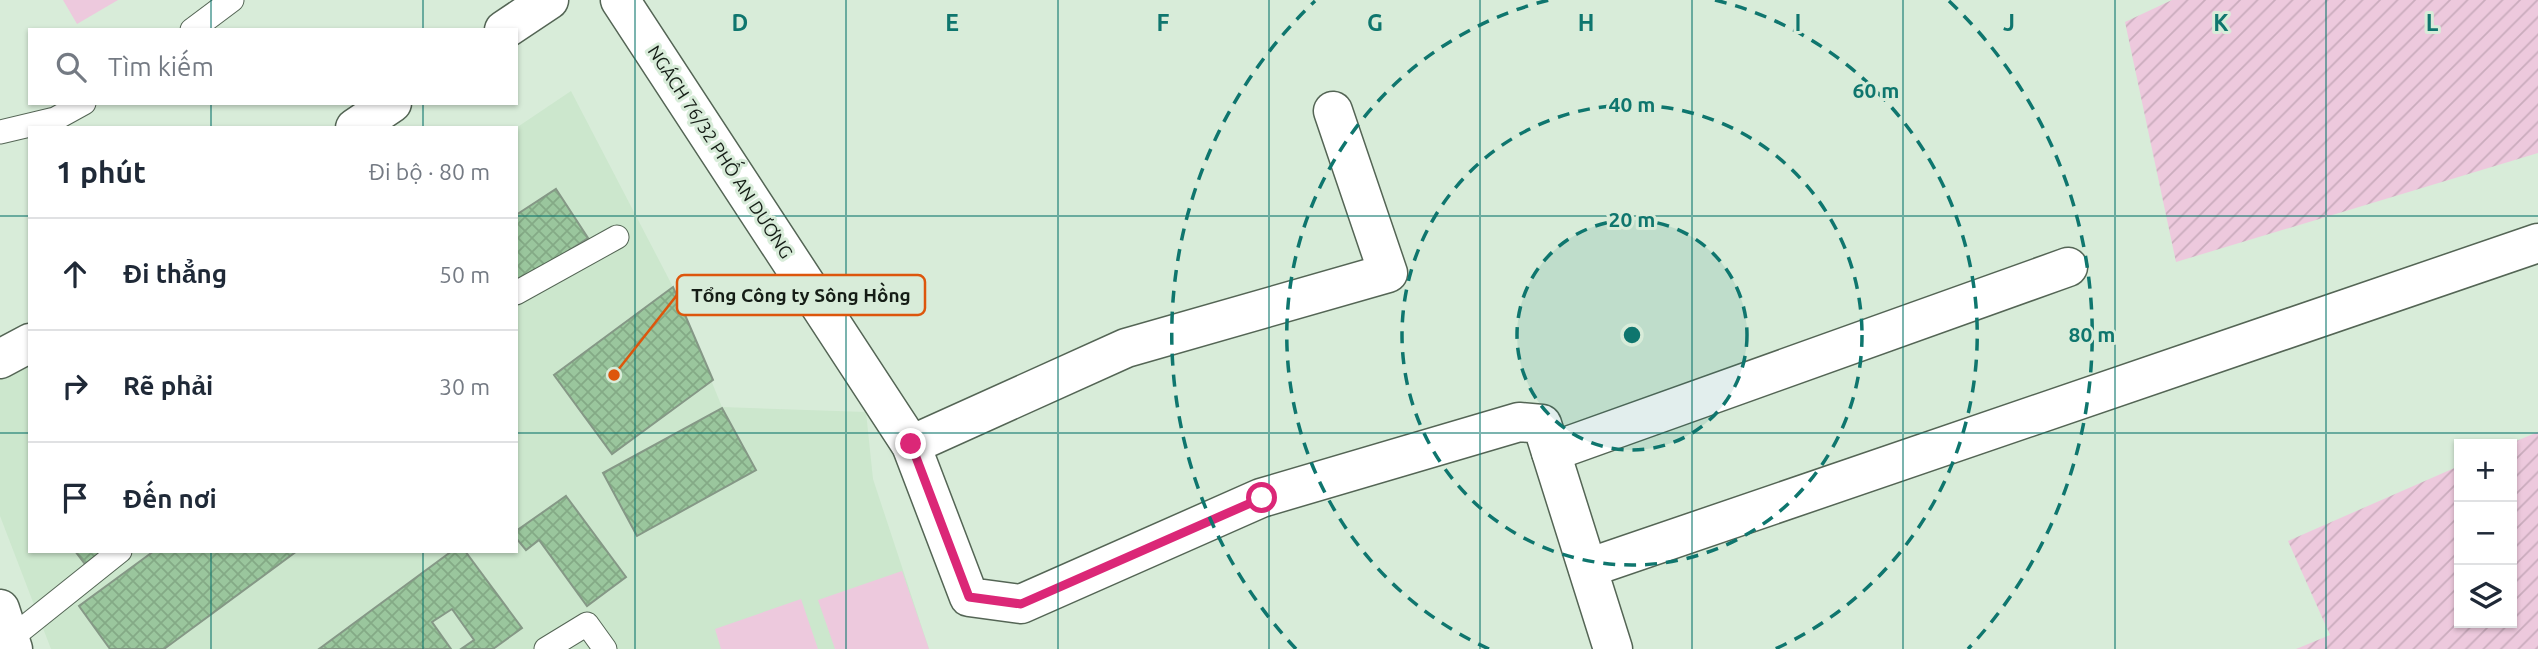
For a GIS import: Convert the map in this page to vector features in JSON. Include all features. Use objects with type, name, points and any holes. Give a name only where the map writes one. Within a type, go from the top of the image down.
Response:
[{"type":"street","points":[[507,28],[549,0]]},
{"type":"street","name":"NGÁCH 76/32 PHỐ AN DƯƠNG","points":[[621,0],[911,444],[969,597],[1021,604],[1262,498],[1518,422],[1542,424],[1614,649]]},
{"type":"street","points":[[358,126],[389,105]]},
{"type":"street","points":[[911,444],[1126,348],[1388,273],[1333,111]]},
{"type":"street","points":[[1588,568],[2538,243]]},
{"type":"street","points":[[1551,452],[2068,267]]},
{"type":"street","points":[[0,359],[28,344]]},
{"type":"lane","points":[[195,28],[232,0]]},
{"type":"lane","points":[[0,132],[55,119],[80,105]]},
{"type":"lane","points":[[518,292],[617,237]]},
{"type":"lane","points":[[8,632],[117,553]]},
{"type":"lane","points":[[546,649],[587,624],[605,649]]},
{"type":"shaded area","points":[[63,0],[118,0],[77,24]]},
{"type":"shaded area","points":[[2172,0],[2538,0],[2538,153],[2176,262],[2125,22]]},
{"type":"shaded area","points":[[571,91],[673,287],[722,407],[866,412],[873,479],[929,649],[51,649],[0,516],[0,369],[28,355],[28,553],[518,553],[518,127]]},
{"type":"shaded area","points":[[2538,432],[2538,649],[2296,649],[2330,635],[2288,541],[2454,468],[2454,628],[2517,628],[2517,441]]},
{"type":"shaded area","points":[[902,571],[929,649],[835,649],[818,600]]},
{"type":"shaded area","points":[[801,599],[818,649],[721,649],[715,629]]},
{"type":"building","points":[[556,189],[588,238],[518,284],[518,214]]},
{"type":"building","points":[[673,287],[713,380],[612,454],[554,375]]},
{"type":"building","points":[[722,408],[756,470],[637,536],[603,473]]},
{"type":"building","points":[[566,496],[626,577],[587,606],[539,540],[526,550],[518,540],[518,530]]},
{"type":"building","points":[[77,553],[99,553],[85,564]]},
{"type":"building","points":[[151,553],[294,553],[164,649],[110,649],[79,606]]},
{"type":"building","points":[[449,553],[466,553],[522,628],[493,649],[461,649],[474,640],[452,609],[432,622],[451,649],[319,649]]},
{"type":"place","name":"Tổng Công ty Sông Hồng","points":[[614,375]]},
{"type":"route","points":[[911,444],[969,597],[1021,604],[1262,498]]}]
